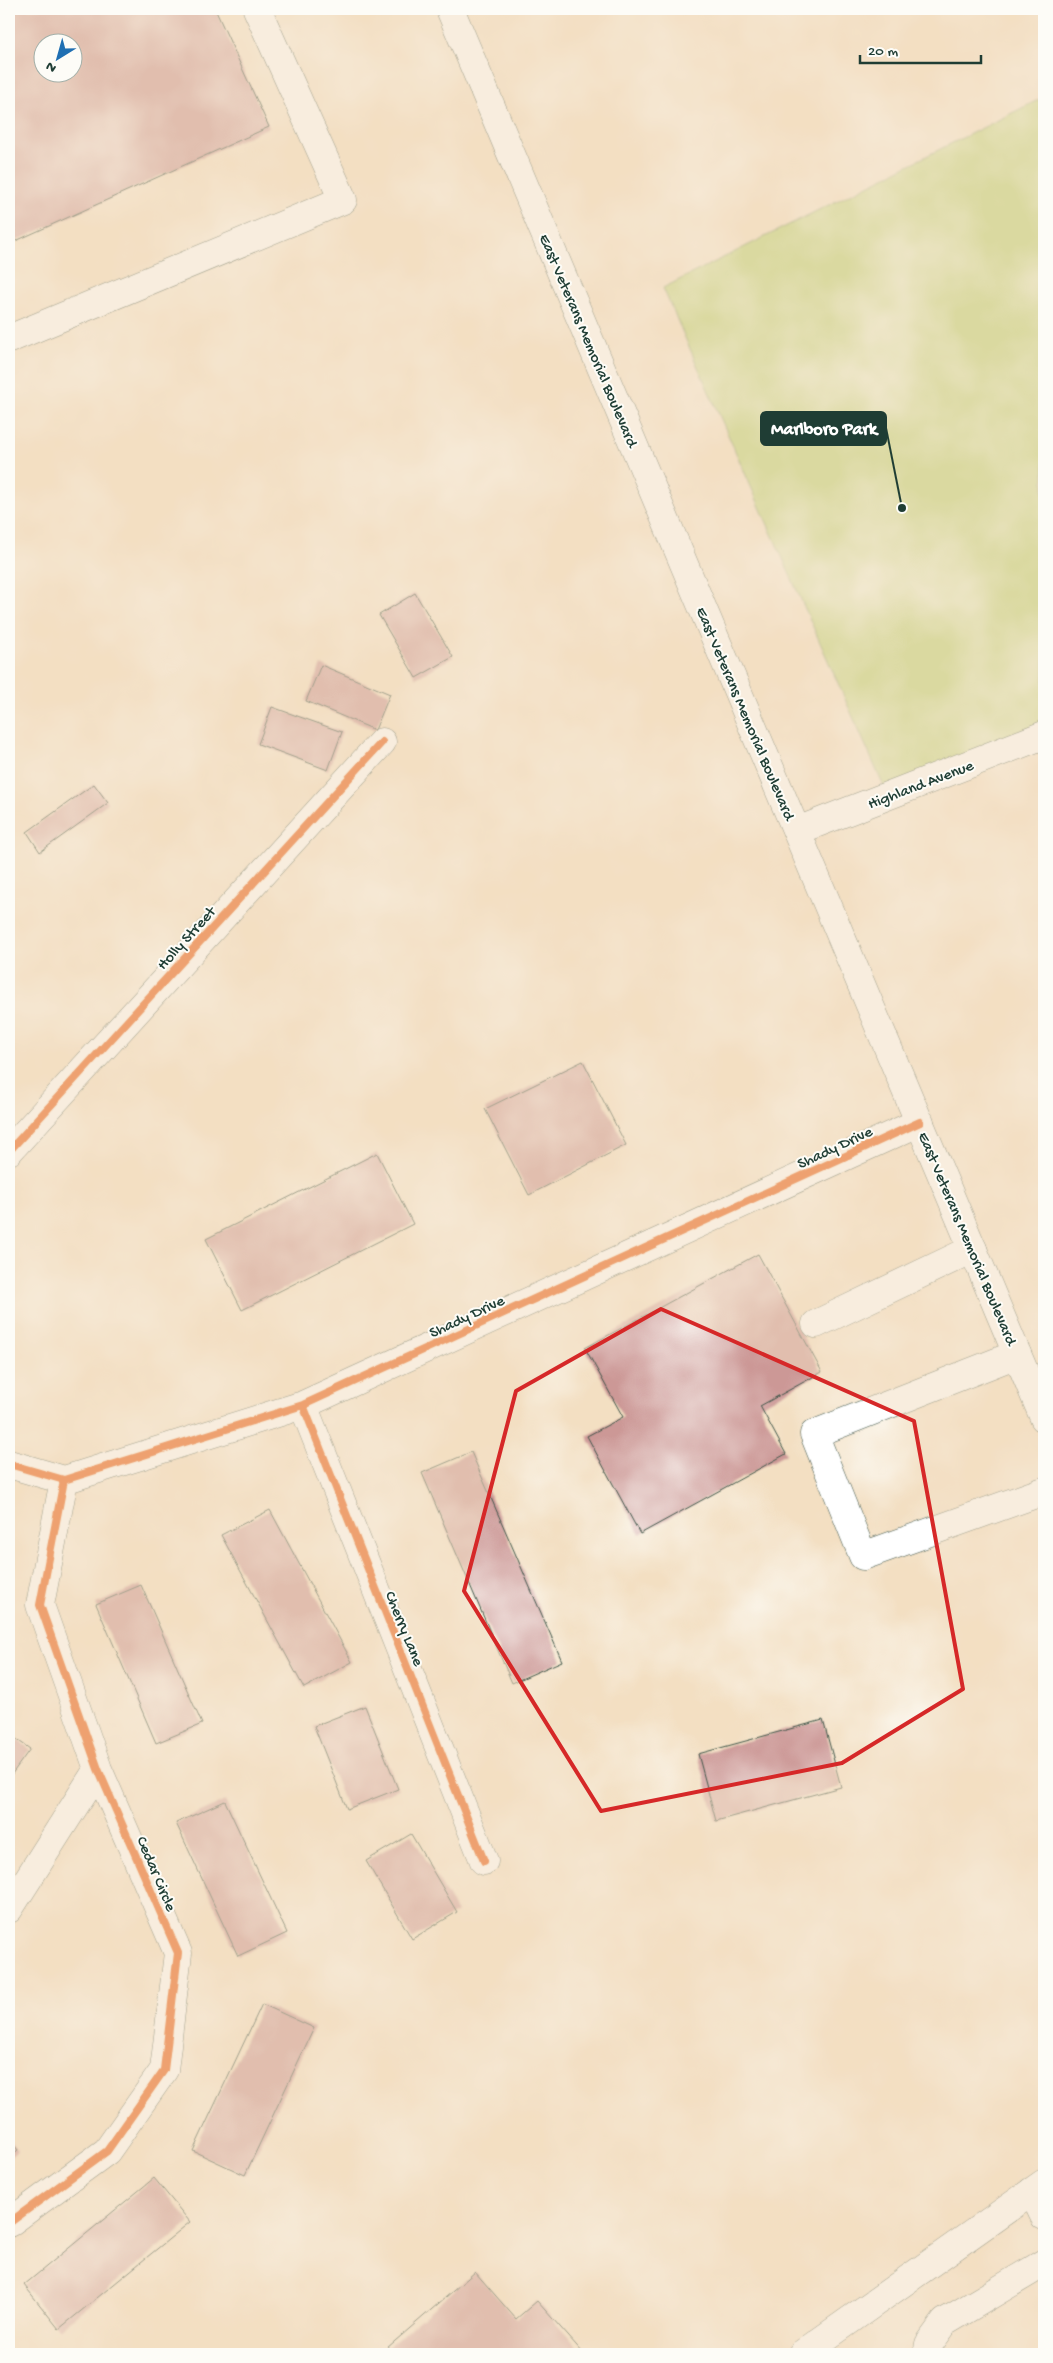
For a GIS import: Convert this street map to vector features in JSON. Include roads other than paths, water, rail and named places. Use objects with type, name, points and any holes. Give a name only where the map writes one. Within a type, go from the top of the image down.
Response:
[{"type":"street","points":[[9,339],[343,200],[257,9]]},
{"type":"street","name":"East Veterans Memorial Boulevard","points":[[450,9],[1044,1418]]},
{"type":"street","name":"Highland Avenue","points":[[797,831],[1044,735]]},
{"type":"street","name":"Holly Street","points":[[9,1151],[382,742]]},
{"type":"street","name":"Shady Drive","points":[[64,1480],[303,1404],[920,1122]]},
{"type":"street","points":[[816,1324],[973,1249]]},
{"type":"street","points":[[1017,1354],[814,1434],[863,1556],[1044,1491]]},
{"type":"street","name":"Cherry Lane","points":[[303,1404],[484,1861]]},
{"type":"street","points":[[9,1464],[64,1480]]},
{"type":"street","name":"Cedar Circle","points":[[9,2223],[107,2151],[164,2070],[178,1953],[98,1769],[40,1605],[64,1480]]},
{"type":"street","points":[[9,1909],[98,1769]]},
{"type":"street","points":[[802,2354],[1038,2187],[1044,2216]]},
{"type":"street","points":[[927,2354],[929,2344],[945,2322],[1044,2263]]},
{"type":"place","name":"Marlboro Park","points":[[902,508]]}]
